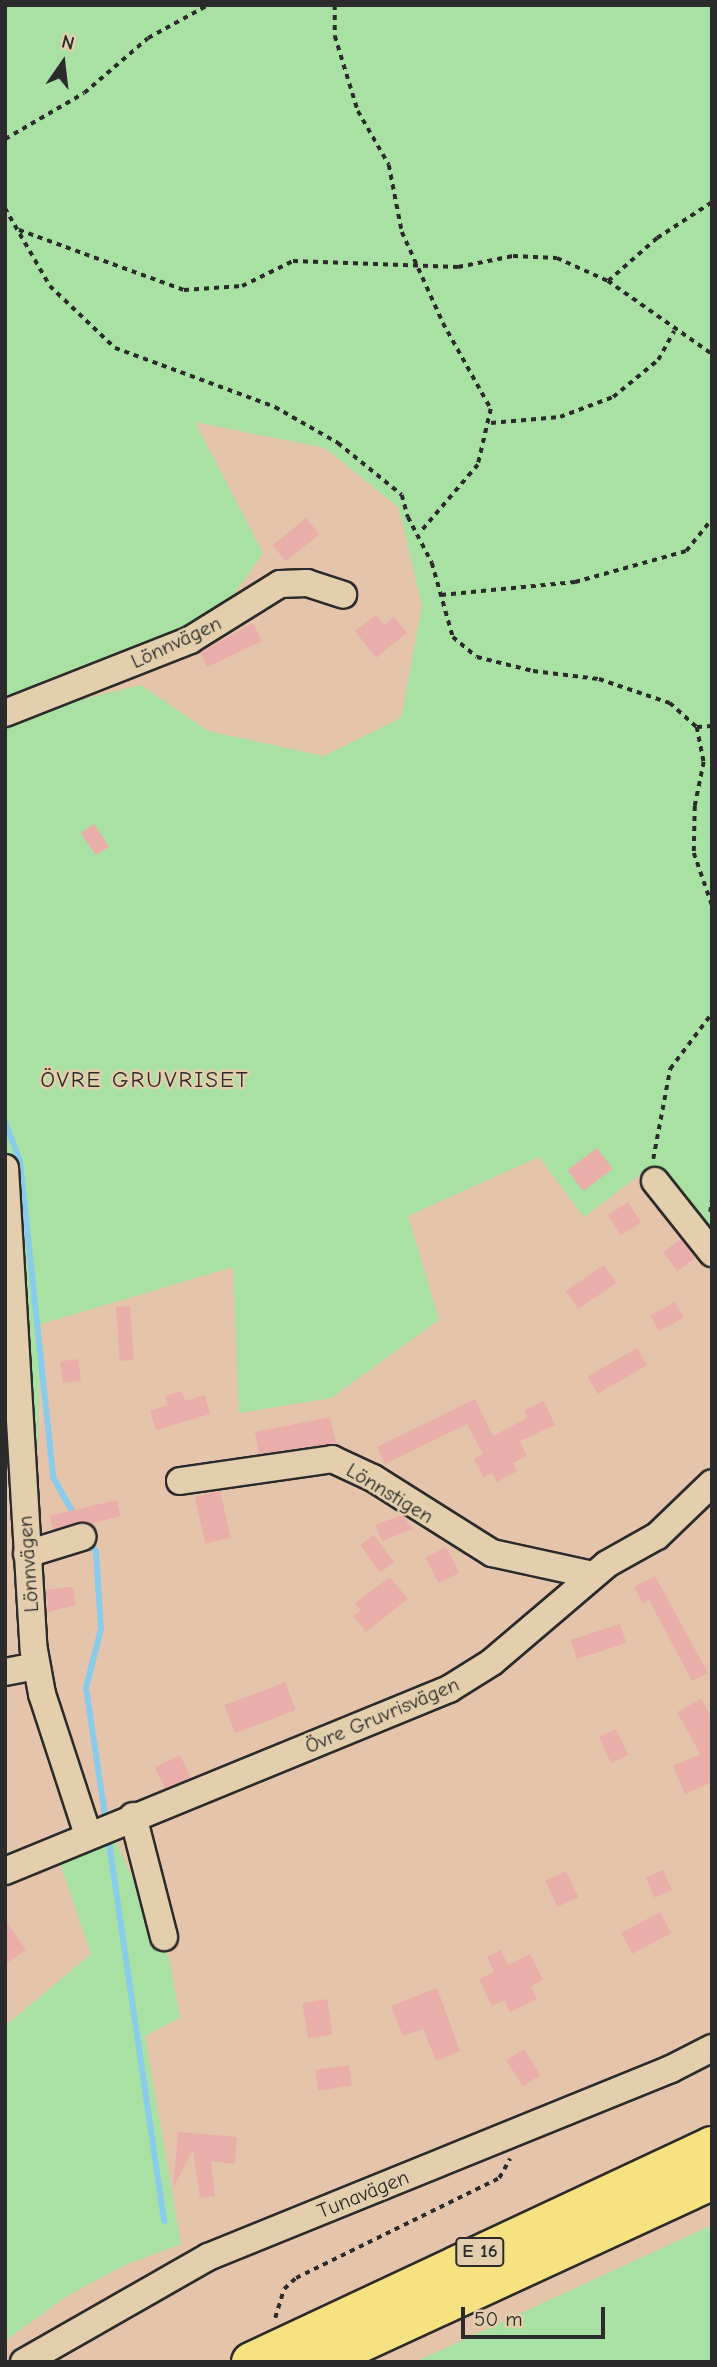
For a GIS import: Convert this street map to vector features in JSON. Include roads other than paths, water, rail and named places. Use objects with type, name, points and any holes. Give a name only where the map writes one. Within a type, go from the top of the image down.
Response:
[{"type":"highway","name":"E 16","points":[[251,2362],[712,2146]]},
{"type":"highway","name":"E 16","points":[[319,2362],[712,2180]]},
{"type":"street","name":"Lönnvägen","points":[[5,713],[190,640],[281,584],[307,583],[343,595]]},
{"type":"street","name":"Lönnvägen","points":[[5,1168],[26,1554],[36,1666],[108,1826],[164,1937]]},
{"type":"street","points":[[653,1168],[712,1253]]},
{"type":"street","name":"Lönnstigen","points":[[180,1481],[332,1459],[383,1484],[492,1553],[593,1574]]},
{"type":"street","name":"Övre Gruvrisvägen","points":[[5,1871],[108,1826],[449,1689],[492,1662],[593,1574],[657,1536],[712,1483]]},
{"type":"street","points":[[26,1554],[82,1536]]},
{"type":"street","points":[[5,1672],[36,1666]]},
{"type":"street","name":"Tunavägen","points":[[24,2362],[123,2301],[208,2257],[671,2069],[712,2048]]},
{"type":"waterway","points":[[5,1122],[20,1161],[53,1477],[75,1516]]},
{"type":"waterway","points":[[89,1540],[96,1552],[101,1629],[86,1688],[106,1822]]},
{"type":"waterway","points":[[108,1836],[164,2221]]},
{"type":"district","name":"ÖVRE GRUVRISET","points":[[145,1080]]}]
